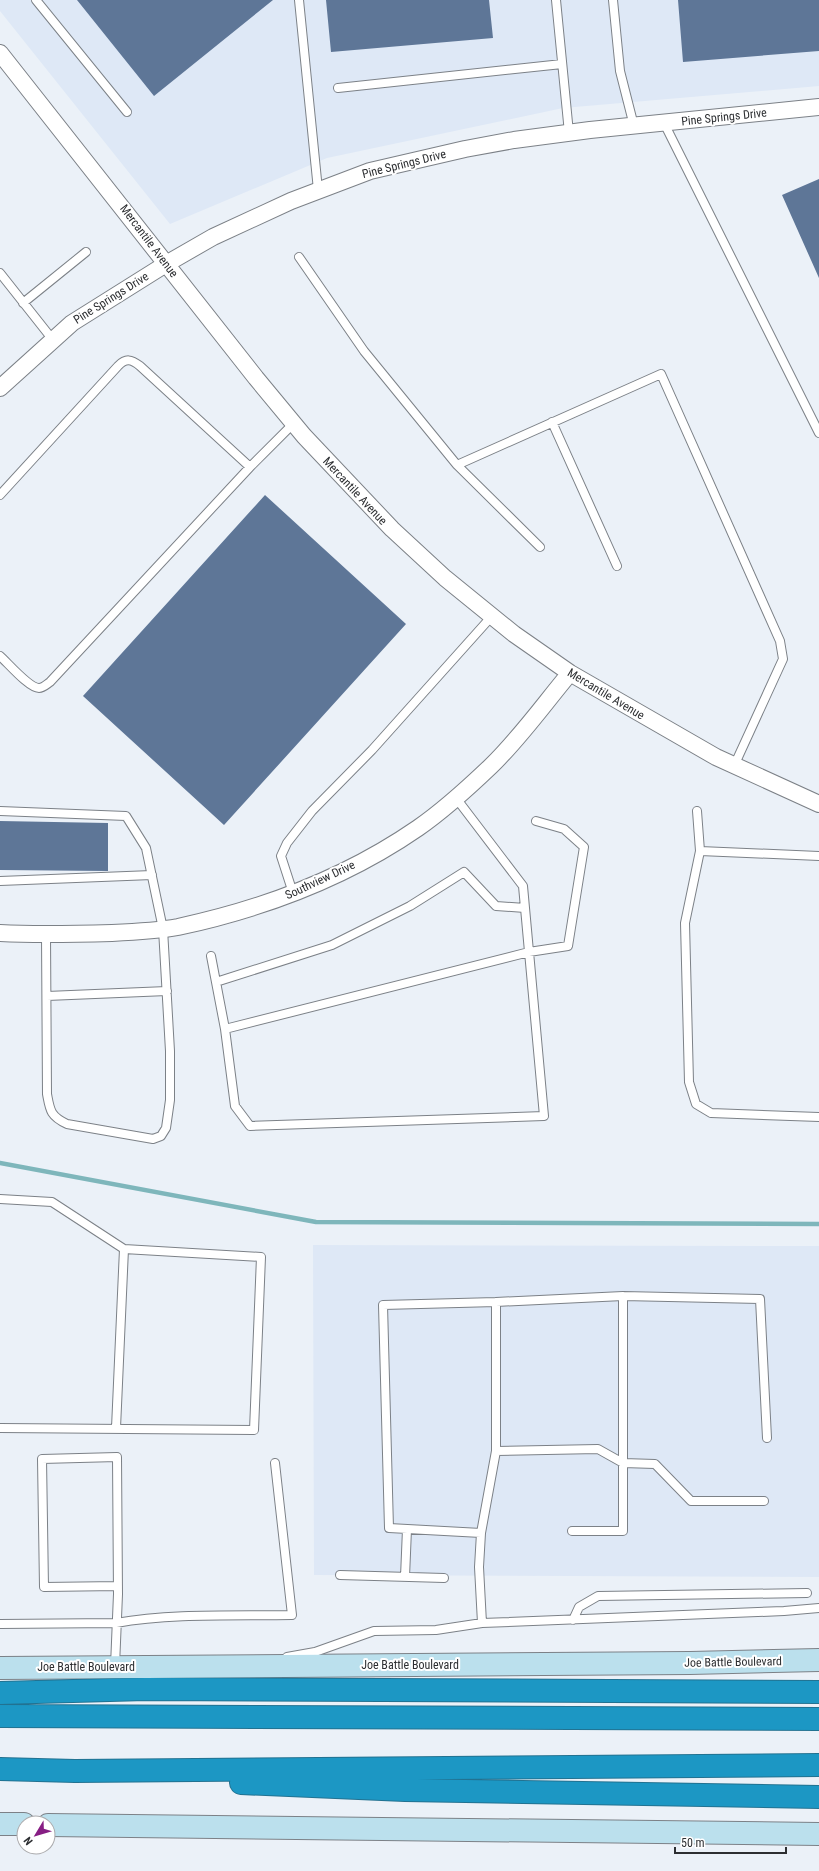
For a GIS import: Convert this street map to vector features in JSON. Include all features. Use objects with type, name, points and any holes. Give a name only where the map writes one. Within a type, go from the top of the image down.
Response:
[{"type":"highway","points":[[0,1693],[146,1690],[819,1692]]},
{"type":"highway","points":[[0,1716],[819,1719]]},
{"type":"highway","points":[[0,1770],[75,1771],[819,1765]]},
{"type":"highway","points":[[75,1771],[234,1783],[405,1790],[819,1797]]},
{"type":"main road","name":"Joe Battle Boulevard","points":[[0,1668],[674,1663],[819,1660]]},
{"type":"main road","points":[[0,1824],[16,1824]]},
{"type":"main road","points":[[56,1825],[819,1834]]},
{"type":"street","name":"Mercantile Avenue","points":[[0,53],[140,229],[166,264],[294,423],[392,529],[445,578],[514,634],[570,673],[651,721],[734,766],[819,804]]},
{"type":"street","name":"Pine Springs Drive","points":[[0,388],[72,323],[166,264],[213,237],[291,201],[370,170],[465,148],[569,133],[819,107]]},
{"type":"street","name":"Southview Drive","points":[[0,933],[46,935],[163,929],[241,912],[293,893],[338,873],[385,848],[417,828],[456,798],[492,765],[514,741],[570,673]]},
{"type":"lane","points":[[36,0],[127,112]]},
{"type":"lane","points":[[299,0],[318,190]]},
{"type":"lane","points":[[556,0],[569,133]]},
{"type":"lane","points":[[613,0],[620,72],[634,126]]},
{"type":"lane","points":[[338,88],[562,64]]},
{"type":"lane","points":[[664,123],[819,433]]},
{"type":"lane","points":[[23,303],[86,252]]},
{"type":"lane","points":[[299,257],[364,351],[457,465],[540,547]]},
{"type":"lane","points":[[0,273],[53,340]]},
{"type":"lane","points":[[0,495],[118,366],[123,361],[129,360],[140,366],[250,467]]},
{"type":"lane","points":[[457,465],[661,374],[780,641],[783,659],[734,766]]},
{"type":"lane","points":[[552,422],[617,566]]},
{"type":"lane","points":[[0,656],[31,685],[39,688],[50,682],[250,467],[294,423]]},
{"type":"lane","points":[[293,893],[281,856],[287,843],[312,811],[372,750],[492,616]]},
{"type":"lane","points":[[211,956],[225,1029],[235,1106],[250,1126],[544,1116],[523,886],[456,798]]},
{"type":"lane","points":[[0,811],[126,816],[146,848],[163,929],[167,991],[170,1100],[166,1128],[161,1136],[153,1139],[67,1124],[58,1120],[50,1109],[47,1094],[46,935]]},
{"type":"lane","points":[[697,811],[700,851],[685,923],[689,1082],[696,1104],[711,1113],[819,1117]]},
{"type":"lane","points":[[225,1029],[529,952],[568,946],[584,847],[564,829],[536,821]]},
{"type":"lane","points":[[700,851],[819,856]]},
{"type":"lane","points":[[216,982],[332,945],[410,906],[464,872],[496,906],[525,908]]},
{"type":"lane","points":[[0,882],[152,875]]},
{"type":"lane","points":[[47,996],[167,991]]},
{"type":"lane","points":[[0,1199],[52,1202],[124,1249],[261,1257],[254,1430],[0,1428]]},
{"type":"lane","points":[[116,1428],[124,1249]]},
{"type":"lane","points":[[572,1531],[623,1531],[623,1296]]},
{"type":"lane","points":[[481,1533],[389,1528],[384,1304],[496,1302],[623,1296],[760,1298],[767,1438]]},
{"type":"lane","points":[[482,1623],[479,1567],[481,1533],[496,1451],[496,1302]]},
{"type":"lane","points":[[496,1451],[598,1449],[623,1464],[655,1464],[691,1501],[764,1501]]},
{"type":"lane","points":[[115,1667],[118,1586],[118,1457],[42,1459],[44,1587],[118,1586]]},
{"type":"lane","points":[[0,1624],[116,1623],[132,1620],[292,1615],[275,1463]]},
{"type":"lane","points":[[405,1577],[407,1529]]},
{"type":"lane","points":[[340,1575],[444,1578]]},
{"type":"lane","points":[[573,1620],[578,1607],[598,1596],[807,1593]]},
{"type":"lane","points":[[237,1666],[315,1652],[374,1631],[436,1630],[482,1623],[784,1611],[819,1608]]},
{"type":"shaded area","points":[[0,0],[819,0],[819,86],[563,108],[327,158],[170,224],[0,11]]},
{"type":"shaded area","points":[[313,1245],[819,1246],[819,1577],[314,1575]]},
{"type":"building","points":[[77,0],[273,0],[154,96]]},
{"type":"building","points":[[326,0],[489,0],[493,38],[331,52]]},
{"type":"building","points":[[678,0],[819,0],[819,51],[683,62]]},
{"type":"building","points":[[819,179],[819,278],[782,195]]},
{"type":"building","points":[[265,495],[406,624],[224,825],[83,696]]},
{"type":"building","points":[[0,821],[108,823],[108,871],[0,870]]},
{"type":"waterway","points":[[0,1163],[316,1222],[819,1224]]}]
